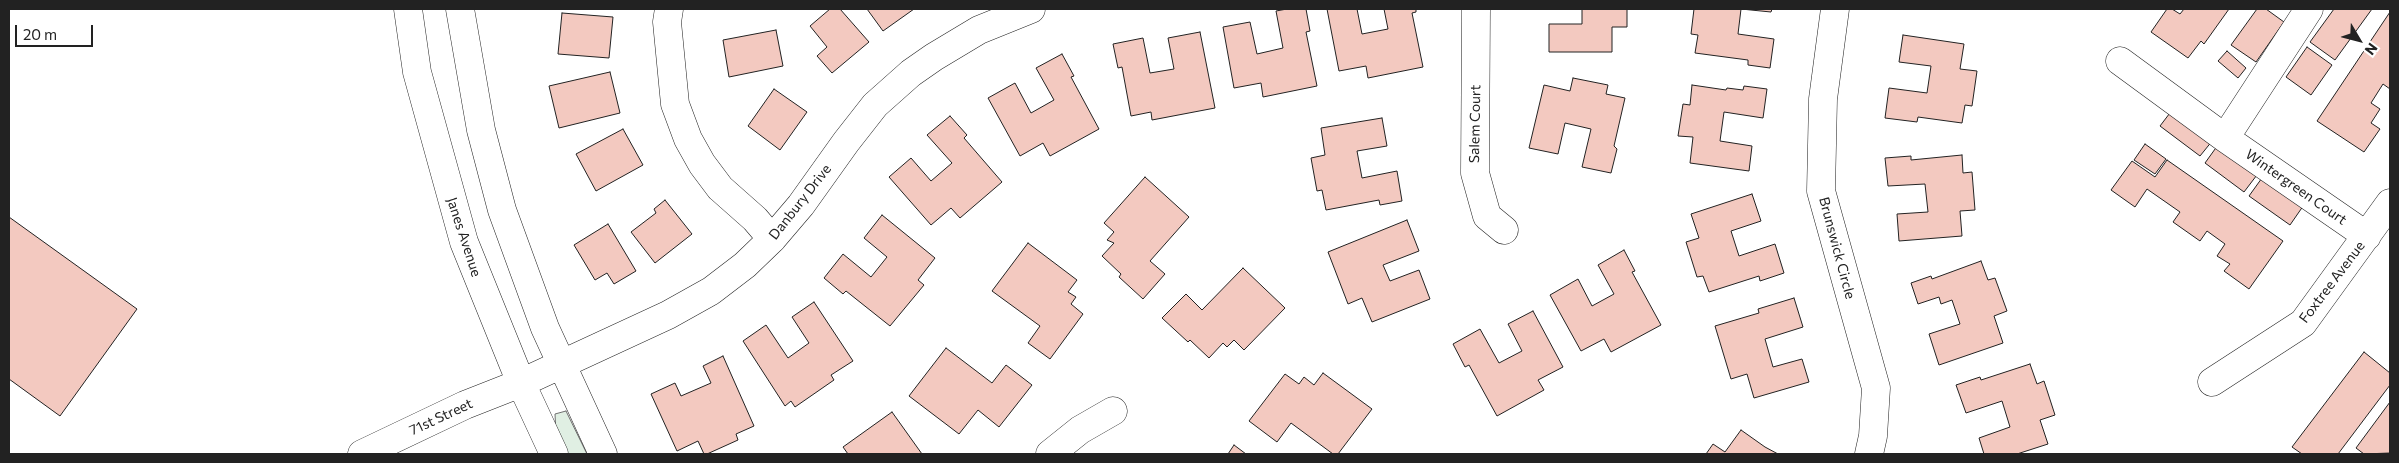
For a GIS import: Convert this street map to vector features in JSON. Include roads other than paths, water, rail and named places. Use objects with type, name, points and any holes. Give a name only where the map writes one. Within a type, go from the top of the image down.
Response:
[{"type":"street","name":"Janes Avenue","points":[[408,9],[420,81],[464,242],[520,383],[554,454]]},
{"type":"street","points":[[460,9],[482,130],[502,210],[560,365],[603,454]]},
{"type":"street","points":[[669,9],[667,22],[675,104],[688,139],[702,164],[720,188],[754,219],[772,239]]},
{"type":"street","name":"Danbury Drive","points":[[520,383],[668,315],[711,291],[745,265],[772,239],[801,205],[875,105],[911,73],[979,30],[1031,9]]},
{"type":"street","name":"Salem Court","points":[[1476,9],[1475,174],[1480,198],[1487,216],[1504,230]]},
{"type":"street","name":"Brunswick Circle","points":[[1835,9],[1823,99],[1821,191],[1876,388],[1873,436],[1869,454]]},
{"type":"street","points":[[2225,138],[2310,9]]},
{"type":"street","name":"Wintergreen Court","points":[[2120,60],[2225,138],[2367,236]]},
{"type":"street","name":"Foxtree Avenue","points":[[2212,382],[2303,323],[2390,203]]},
{"type":"street","name":"71st Street","points":[[362,454],[465,405],[520,383]]},
{"type":"street","points":[[1050,454],[1080,430],[1114,411]]}]
